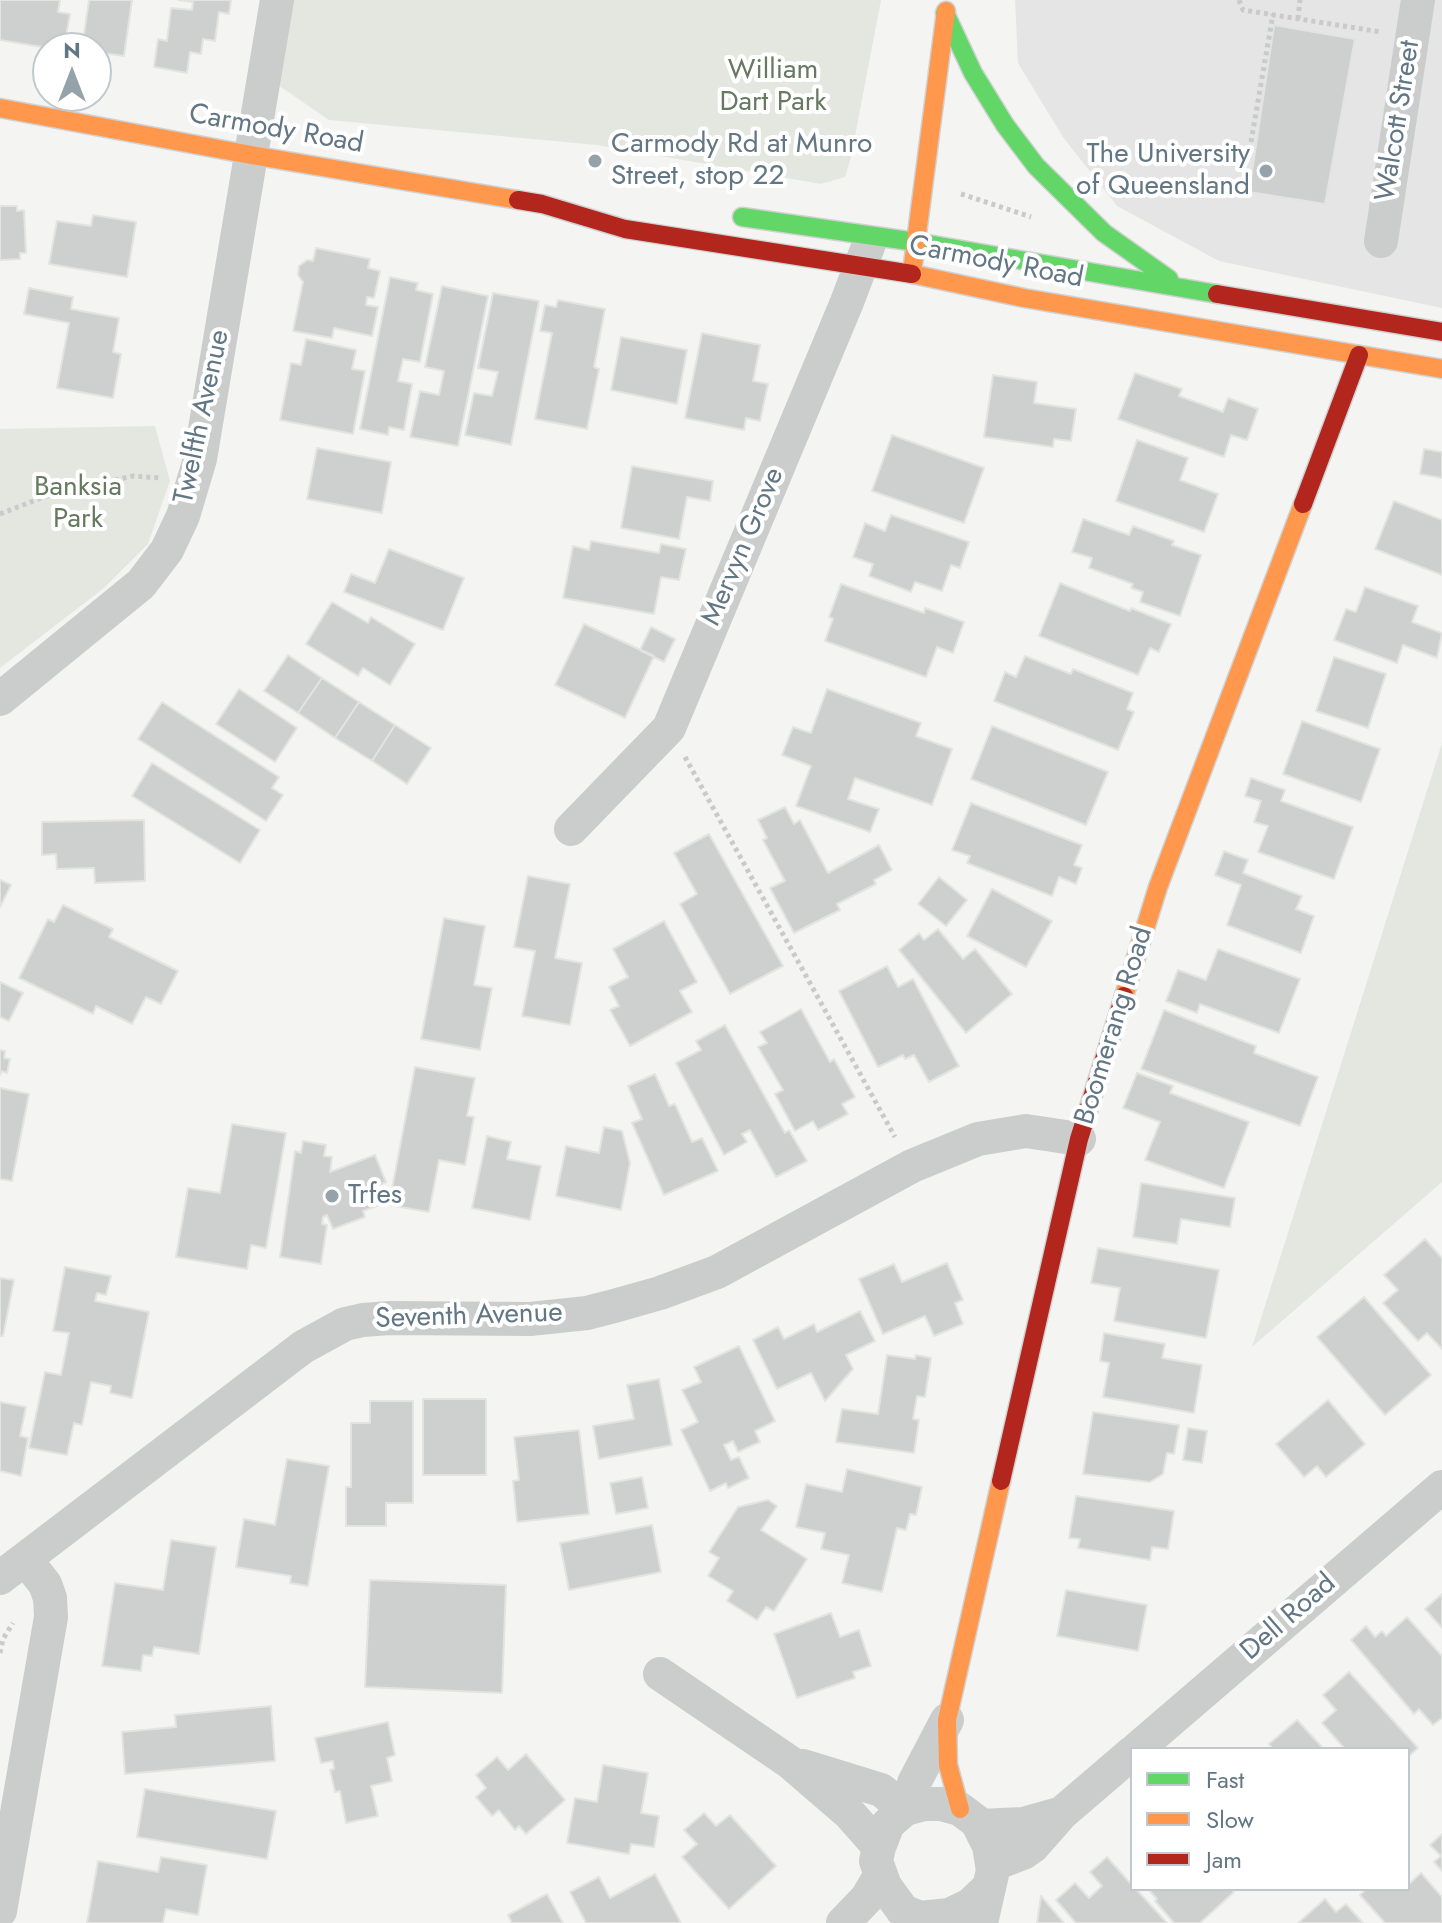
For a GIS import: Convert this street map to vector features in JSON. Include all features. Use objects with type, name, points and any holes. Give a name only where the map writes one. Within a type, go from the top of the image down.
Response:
[{"type":"street","name":"Twelfth Avenue","points":[[0,699],[141,584],[167,550],[183,516],[200,459],[277,0]]},
{"type":"street","name":"Walcott Street","points":[[1381,241],[1418,0]]},
{"type":"street","points":[[911,274],[946,7]]},
{"type":"street","points":[[946,7],[973,73],[1005,125],[1036,166],[1104,233],[1180,286]]},
{"type":"street","name":"Carmody Road","points":[[0,108],[251,155],[542,204],[625,229],[866,252],[916,242],[1442,332]]},
{"type":"street","name":"Carmody Road","points":[[542,204],[600,201]]},
{"type":"street","name":"Carmody Road","points":[[717,213],[866,252],[911,274],[1039,300],[1442,369]]},
{"type":"street","name":"Mervyn Grove","points":[[571,829],[669,728],[866,252]]},
{"type":"street","name":"Boomerang Road","points":[[981,1923],[990,1876],[989,1846],[970,1818],[948,1765],[947,1720],[1079,1139],[1158,887],[1359,355]]},
{"type":"street","name":"Seventh Avenue","points":[[12,1568],[303,1347],[345,1324],[390,1318],[530,1319],[587,1313],[660,1293],[717,1272],[912,1166],[978,1139],[1026,1131],[1079,1139]]},
{"type":"street","name":"Dell Road","points":[[1139,1747],[1442,1487]]},
{"type":"street","points":[[0,1911],[51,1617],[50,1598],[45,1584],[12,1568]]},
{"type":"street","points":[[660,1674],[791,1763],[857,1820],[900,1909],[915,1920],[957,1913],[975,1901],[990,1876],[1028,1849],[1062,1813],[1130,1755]]},
{"type":"street","name":"Boomerang Road","points":[[879,1862],[888,1824],[907,1808],[914,1783],[947,1720]]},
{"type":"street","points":[[791,1763],[881,1790],[907,1808],[931,1804],[970,1818],[1016,1825],[1062,1813]]},
{"type":"street","points":[[843,1923],[867,1898],[879,1862]]},
{"type":"path","points":[[1241,0],[1243,10],[1412,37]]},
{"type":"path","points":[[1298,19],[1300,0]]},
{"type":"path","points":[[1251,142],[1273,14]]},
{"type":"path","points":[[0,514],[46,496],[133,476],[169,479]]},
{"type":"path","points":[[687,762],[900,1144]]},
{"type":"path","points":[[0,1653],[3,1639],[14,1623]]},
{"type":"shaded area","name":"The University of Queensland","points":[[1015,0],[1442,0],[1442,308],[1219,261],[1117,206],[1063,137],[1018,63]]},
{"type":"green space","name":"William Dart Park","points":[[293,0],[881,0],[845,177],[821,184],[597,145],[329,120],[278,85]]},
{"type":"green space","name":"Banksia Park","points":[[155,426],[170,481],[148,544],[104,588],[0,668],[0,429]]},
{"type":"green space","points":[[1442,743],[1442,1182],[1252,1347]]},
{"type":"building","points":[[0,0],[60,0],[58,12],[70,14],[67,32],[32,32],[32,45],[0,40]]},
{"type":"building","points":[[89,0],[132,0],[124,56],[112,54],[112,32],[84,32]]},
{"type":"building","points":[[178,0],[231,0],[229,14],[219,12],[215,41],[203,39],[201,54],[190,52],[187,73],[154,67],[158,39],[167,41],[171,8],[192,10],[193,2]]},
{"type":"building","points":[[1274,25],[1355,39],[1325,204],[1249,192]]},
{"type":"building","points":[[0,206],[17,206],[17,211],[24,210],[26,253],[20,253],[20,259],[0,260]]},
{"type":"building","points":[[93,215],[136,222],[127,277],[49,264],[57,221],[91,226]]},
{"type":"building","points":[[316,248],[370,259],[368,268],[380,271],[374,298],[367,297],[366,305],[378,307],[372,336],[334,328],[332,338],[293,331],[303,282],[298,275],[299,266],[307,260],[313,261]]},
{"type":"building","points":[[390,277],[418,283],[416,290],[433,294],[420,362],[403,359],[398,381],[412,384],[404,430],[389,427],[388,435],[360,429]]},
{"type":"building","points":[[442,286],[488,296],[458,446],[410,437],[420,391],[439,395],[444,371],[425,367]]},
{"type":"building","points":[[29,288],[73,297],[71,309],[119,318],[113,352],[121,354],[113,398],[57,388],[69,323],[24,314]]},
{"type":"building","points":[[493,293],[539,301],[511,445],[465,435],[474,393],[492,396],[498,372],[478,368]]},
{"type":"building","points":[[558,300],[605,309],[594,367],[599,369],[587,429],[535,419],[552,333],[540,331],[545,305],[556,307]]},
{"type":"building","points":[[702,333],[760,345],[753,381],[768,384],[760,421],[746,418],[744,430],[685,418]]},
{"type":"building","points":[[621,337],[687,350],[677,404],[611,390]]},
{"type":"building","points":[[306,339],[356,350],[352,369],[365,371],[353,434],[280,420],[291,363],[301,365]]},
{"type":"building","points":[[1135,373],[1182,389],[1179,396],[1223,412],[1228,398],[1258,409],[1247,440],[1231,435],[1224,457],[1118,419]]},
{"type":"building","points":[[993,375],[1037,382],[1034,403],[1076,409],[1071,441],[1054,439],[1053,447],[984,437]]},
{"type":"building","points":[[892,435],[984,468],[964,523],[872,491]]},
{"type":"building","points":[[1137,440],[1188,458],[1180,480],[1218,494],[1204,532],[1116,501]]},
{"type":"building","points":[[317,448],[391,462],[382,513],[307,499]]},
{"type":"building","points":[[1424,449],[1442,452],[1442,478],[1420,474]]},
{"type":"building","points":[[632,466],[713,481],[710,501],[687,497],[679,539],[621,528]]},
{"type":"building","points":[[1394,501],[1442,520],[1442,575],[1375,549]]},
{"type":"building","points":[[891,515],[969,542],[960,568],[951,565],[942,591],[915,582],[911,592],[869,576],[873,564],[853,557],[865,523],[885,531]]},
{"type":"building","points":[[1083,519],[1129,535],[1133,526],[1201,555],[1180,616],[1140,602],[1143,592],[1131,588],[1133,584],[1089,568],[1092,558],[1072,552]]},
{"type":"building","points":[[591,541],[659,553],[661,544],[686,549],[679,580],[661,577],[654,614],[563,598],[573,546],[589,550]]},
{"type":"building","points":[[389,549],[464,578],[443,630],[344,592],[351,574],[375,583]]},
{"type":"building","points":[[1060,583],[1171,624],[1159,652],[1150,648],[1138,675],[1039,636]]},
{"type":"building","points":[[841,584],[924,613],[925,608],[964,622],[953,653],[937,647],[926,677],[825,641],[833,619],[829,617]]},
{"type":"building","points":[[1365,587],[1418,606],[1412,622],[1442,633],[1437,658],[1403,645],[1397,663],[1334,640],[1346,609],[1356,612]]},
{"type":"building","points":[[332,602],[368,623],[371,617],[415,644],[390,685],[363,668],[358,676],[306,644]]},
{"type":"building","points":[[584,624],[654,656],[625,718],[555,685]]},
{"type":"building","points":[[651,627],[675,639],[664,662],[640,650]]},
{"type":"building","points":[[288,655],[322,678],[298,713],[264,691]]},
{"type":"building","points":[[1025,656],[1071,674],[1073,669],[1133,693],[1127,709],[1134,712],[1118,750],[994,701],[1005,672],[1016,677]]},
{"type":"building","points":[[1334,657],[1386,674],[1368,728],[1316,711]]},
{"type":"building","points":[[322,678],[359,702],[335,738],[298,713]]},
{"type":"building","points":[[239,689],[297,728],[275,762],[216,724]]},
{"type":"building","points":[[827,689],[921,723],[916,736],[952,749],[932,805],[855,778],[848,799],[879,809],[870,832],[796,806],[811,766],[782,755],[793,727],[811,733]]},
{"type":"building","points":[[162,702],[279,777],[272,788],[283,795],[266,821],[138,739]]},
{"type":"building","points":[[359,702],[395,725],[372,761],[335,738]]},
{"type":"building","points":[[1302,721],[1380,749],[1361,802],[1283,774]]},
{"type":"building","points":[[395,725],[431,748],[407,784],[372,761]]},
{"type":"building","points":[[992,726],[1108,772],[1086,825],[971,779]]},
{"type":"building","points":[[152,763],[260,830],[240,863],[132,796]]},
{"type":"building","points":[[1251,778],[1285,790],[1281,801],[1353,827],[1334,879],[1258,852],[1268,826],[1254,822],[1261,801],[1245,796]]},
{"type":"building","points":[[971,803],[1082,845],[1074,865],[1082,868],[1076,884],[1059,877],[1052,896],[967,863],[970,856],[952,850]]},
{"type":"building","points":[[785,807],[794,824],[800,820],[828,873],[879,845],[892,870],[874,880],[876,884],[837,904],[840,910],[794,933],[770,888],[785,881],[763,840],[767,838],[758,820]]},
{"type":"building","points":[[144,820],[145,881],[95,883],[94,868],[57,869],[56,854],[42,855],[42,822]]},
{"type":"building","points":[[709,834],[783,966],[730,994],[680,904],[697,894],[674,853]]},
{"type":"building","points":[[1224,851],[1248,860],[1243,873],[1302,896],[1296,909],[1314,916],[1301,953],[1227,925],[1241,885],[1215,875]]},
{"type":"building","points":[[528,876],[570,884],[555,958],[582,963],[570,1025],[522,1016],[535,951],[514,947]]},
{"type":"building","points":[[939,877],[967,900],[946,926],[918,904]]},
{"type":"building","points":[[0,880],[11,885],[0,907]]},
{"type":"building","points":[[992,889],[1052,921],[1026,967],[967,936]]},
{"type":"building","points":[[63,905],[113,929],[109,937],[178,971],[161,1004],[146,997],[132,1024],[96,1006],[93,1014],[19,978],[48,919],[54,922]]},
{"type":"building","points":[[444,918],[485,926],[474,985],[492,988],[480,1050],[421,1039]]},
{"type":"building","points":[[664,921],[697,982],[680,991],[692,1012],[630,1046],[610,1010],[619,1006],[609,987],[628,977],[613,949]]},
{"type":"building","points":[[938,929],[963,959],[975,949],[1012,994],[966,1033],[899,950],[919,933],[924,940]]},
{"type":"building","points":[[1218,949],[1300,979],[1279,1033],[1200,1004],[1197,1013],[1166,1001],[1178,970],[1206,980]]},
{"type":"building","points":[[887,966],[898,987],[913,979],[959,1066],[929,1082],[914,1055],[905,1059],[903,1055],[878,1067],[839,991]]},
{"type":"building","points":[[0,982],[23,993],[9,1021],[0,1017]]},
{"type":"building","points":[[801,1009],[830,1062],[834,1059],[855,1097],[842,1104],[848,1114],[818,1130],[813,1121],[795,1131],[775,1094],[783,1090],[758,1047],[767,1043],[760,1032]]},
{"type":"building","points":[[1164,1010],[1256,1046],[1254,1053],[1318,1077],[1300,1126],[1141,1069]]},
{"type":"building","points":[[725,1025],[785,1133],[789,1130],[807,1161],[776,1177],[750,1130],[742,1134],[747,1142],[724,1155],[676,1063],[701,1050],[696,1041]]},
{"type":"building","points":[[0,1050],[5,1051],[4,1058],[10,1059],[7,1073],[1,1071],[0,1075]]},
{"type":"building","points":[[415,1067],[475,1078],[467,1116],[474,1117],[465,1165],[439,1160],[429,1212],[389,1205]]},
{"type":"building","points":[[1137,1073],[1173,1086],[1170,1093],[1249,1122],[1224,1188],[1145,1160],[1160,1122],[1123,1108]]},
{"type":"building","points":[[655,1074],[669,1106],[675,1104],[692,1142],[702,1138],[718,1171],[664,1195],[632,1123],[642,1119],[628,1086]]},
{"type":"building","points":[[0,1088],[29,1094],[12,1181],[0,1179]]},
{"type":"building","points":[[232,1124],[286,1133],[266,1248],[251,1245],[247,1269],[176,1257],[188,1188],[220,1193]]},
{"type":"building","points":[[604,1127],[622,1131],[630,1163],[621,1210],[556,1196],[566,1146],[599,1153]]},
{"type":"building","points":[[487,1136],[511,1142],[507,1159],[541,1166],[530,1220],[472,1208]]},
{"type":"building","name":"Trfes","points":[[303,1141],[326,1145],[324,1156],[332,1157],[330,1172],[375,1155],[386,1182],[372,1188],[379,1205],[363,1211],[365,1217],[333,1229],[327,1215],[323,1217],[322,1224],[327,1225],[321,1264],[280,1257],[295,1151],[301,1153]]},
{"type":"building","points":[[1141,1183],[1235,1198],[1230,1227],[1181,1219],[1177,1244],[1133,1237]]},
{"type":"building","points":[[1425,1239],[1442,1258],[1442,1349],[1427,1333],[1418,1341],[1383,1303],[1398,1290],[1384,1275]]},
{"type":"building","points":[[1098,1248],[1219,1270],[1206,1338],[1114,1321],[1120,1288],[1091,1283]]},
{"type":"building","points":[[947,1263],[963,1300],[955,1303],[963,1324],[934,1336],[925,1316],[883,1334],[859,1279],[894,1264],[902,1282]]},
{"type":"building","points":[[65,1267],[111,1276],[106,1295],[97,1293],[95,1301],[149,1312],[132,1398],[110,1393],[111,1386],[91,1382],[82,1425],[74,1423],[67,1455],[29,1448],[45,1372],[61,1375],[69,1333],[53,1331]]},
{"type":"building","points":[[0,1278],[14,1280],[3,1336],[0,1336]]},
{"type":"building","points":[[1364,1297],[1431,1375],[1385,1415],[1317,1337]]},
{"type":"building","points":[[860,1311],[875,1341],[846,1355],[853,1369],[825,1401],[811,1373],[777,1389],[753,1340],[778,1327],[784,1339],[814,1324],[817,1332]]},
{"type":"building","points":[[1104,1333],[1165,1344],[1162,1358],[1202,1365],[1194,1413],[1103,1397],[1109,1363],[1100,1361]]},
{"type":"building","points":[[739,1346],[775,1421],[755,1431],[760,1442],[738,1452],[733,1441],[724,1445],[731,1460],[739,1457],[749,1478],[728,1488],[726,1483],[710,1491],[681,1430],[698,1422],[682,1390],[701,1382],[694,1367]]},
{"type":"building","points":[[887,1355],[931,1358],[925,1397],[917,1396],[913,1419],[919,1420],[914,1453],[836,1442],[842,1409],[878,1414]]},
{"type":"building","points":[[659,1379],[672,1445],[599,1459],[593,1426],[634,1419],[627,1385]]},
{"type":"building","points":[[423,1399],[486,1399],[486,1475],[423,1475]]},
{"type":"building","points":[[1328,1400],[1365,1444],[1326,1477],[1317,1466],[1304,1477],[1276,1444]]},
{"type":"building","points":[[370,1401],[413,1401],[413,1503],[386,1503],[386,1526],[346,1526],[346,1487],[351,1487],[351,1423],[370,1423]]},
{"type":"building","points":[[0,1402],[26,1407],[20,1436],[28,1438],[21,1476],[0,1471]]},
{"type":"building","points":[[1093,1412],[1179,1425],[1174,1454],[1167,1453],[1163,1474],[1150,1482],[1083,1474]]},
{"type":"building","points":[[1188,1428],[1207,1431],[1202,1463],[1183,1460]]},
{"type":"building","points":[[579,1430],[589,1514],[517,1522],[513,1481],[519,1480],[514,1437]]},
{"type":"building","points":[[287,1459],[329,1466],[308,1586],[290,1583],[291,1576],[236,1567],[244,1519],[275,1525]]},
{"type":"building","points":[[847,1469],[922,1487],[916,1515],[910,1514],[906,1530],[897,1528],[882,1592],[842,1583],[849,1555],[821,1549],[825,1533],[796,1527],[806,1484],[842,1492]]},
{"type":"building","points":[[642,1477],[648,1508],[616,1514],[610,1483]]},
{"type":"building","points":[[1076,1496],[1174,1511],[1168,1549],[1152,1547],[1150,1560],[1078,1548],[1080,1539],[1069,1538]]},
{"type":"building","points":[[768,1500],[777,1506],[761,1530],[807,1559],[774,1611],[766,1607],[757,1620],[727,1601],[733,1591],[708,1576],[719,1558],[709,1552],[738,1507]]},
{"type":"building","points":[[652,1525],[661,1572],[569,1590],[560,1543]]},
{"type":"building","points":[[171,1540],[216,1547],[199,1654],[154,1647],[152,1656],[143,1655],[141,1671],[102,1666],[115,1583],[163,1590]]},
{"type":"building","points":[[370,1580],[506,1585],[502,1693],[365,1687]]},
{"type":"building","points":[[1066,1590],[1147,1605],[1138,1651],[1057,1636]]},
{"type":"building","points":[[1442,1594],[1442,1628],[1425,1609]]},
{"type":"building","points":[[831,1613],[840,1637],[859,1630],[871,1666],[853,1672],[855,1678],[797,1698],[774,1634]]},
{"type":"building","points":[[1407,1617],[1442,1656],[1442,1718],[1433,1725],[1419,1709],[1414,1714],[1351,1640],[1366,1626],[1375,1637],[1382,1631],[1386,1636]]},
{"type":"building","points":[[1349,1672],[1418,1748],[1410,1755],[1410,1747],[1343,1747],[1322,1723],[1336,1710],[1323,1695]]},
{"type":"building","points":[[271,1706],[275,1761],[125,1774],[122,1732],[176,1727],[175,1715]]},
{"type":"building","points":[[1297,1720],[1322,1747],[1271,1747],[1269,1744]]},
{"type":"building","points":[[388,1722],[395,1755],[387,1758],[392,1781],[371,1786],[378,1816],[346,1823],[340,1791],[335,1792],[330,1770],[334,1769],[333,1761],[321,1763],[315,1738]]},
{"type":"building","points":[[526,1754],[565,1800],[526,1834],[519,1826],[515,1830],[499,1810],[492,1816],[476,1797],[486,1788],[476,1775],[497,1757],[508,1770]]},
{"type":"building","points":[[603,1765],[648,1773],[641,1813],[659,1816],[654,1847],[631,1844],[629,1854],[567,1843],[575,1798],[597,1802]]},
{"type":"building","points":[[145,1789],[276,1811],[267,1859],[137,1837]]},
{"type":"building","points":[[704,1813],[716,1826],[730,1815],[776,1866],[729,1909],[682,1857],[697,1844],[684,1830]]},
{"type":"building","points":[[1442,1834],[1442,1871],[1434,1862],[1441,1856],[1430,1845]]},
{"type":"building","points":[[161,1857],[207,1865],[198,1915],[166,1909],[163,1923],[87,1923],[98,1861],[158,1872]]},
{"type":"building","points":[[1107,1857],[1130,1883],[1130,1891],[1138,1891],[1167,1923],[1076,1923],[1056,1900],[1075,1883],[1089,1898],[1102,1886],[1090,1872]]},
{"type":"building","points":[[1421,1873],[1442,1897],[1442,1923],[1385,1923],[1360,1895],[1364,1891],[1410,1891],[1410,1883]]},
{"type":"building","points":[[655,1874],[681,1923],[586,1923],[570,1892],[599,1877],[610,1898]]},
{"type":"building","points":[[1150,1891],[1234,1892],[1200,1923],[1174,1923],[1155,1901],[1157,1899]]},
{"type":"building","points":[[547,1894],[563,1923],[512,1923],[508,1915]]},
{"type":"building","points":[[1041,1896],[1064,1923],[1037,1923]]},
{"type":"building","points":[[1325,1899],[1336,1912],[1346,1904],[1363,1923],[1298,1923]]},
{"type":"traffic: fast","points":[[945,13],[973,73],[1005,125],[1036,166],[1104,233],[1169,279]]},
{"type":"traffic: fast","points":[[742,217],[916,242],[1217,294]]},
{"type":"traffic: slow","points":[[912,272],[946,11]]},
{"type":"traffic: slow","points":[[0,108],[518,200]]},
{"type":"traffic: slow","points":[[912,274],[1024,298],[1442,369]]},
{"type":"traffic: slow","points":[[1124,996],[1158,887],[1303,504]]},
{"type":"traffic: slow","points":[[960,1809],[948,1765],[947,1720],[1001,1481]]},
{"type":"traffic: jam","points":[[518,200],[542,204],[625,229],[912,274]]},
{"type":"traffic: jam","points":[[1217,294],[1442,332]]},
{"type":"traffic: jam","points":[[1303,504],[1359,355]]},
{"type":"traffic: jam","points":[[1001,1481],[1079,1139],[1124,996]]},
{"type":"place","name":"Carmody Rd at Munro Street, stop 22","points":[[595,161]]},
{"type":"place","name":"The University of Queensland","points":[[1266,171]]},
{"type":"place","name":"Trfes","points":[[332,1196]]}]
